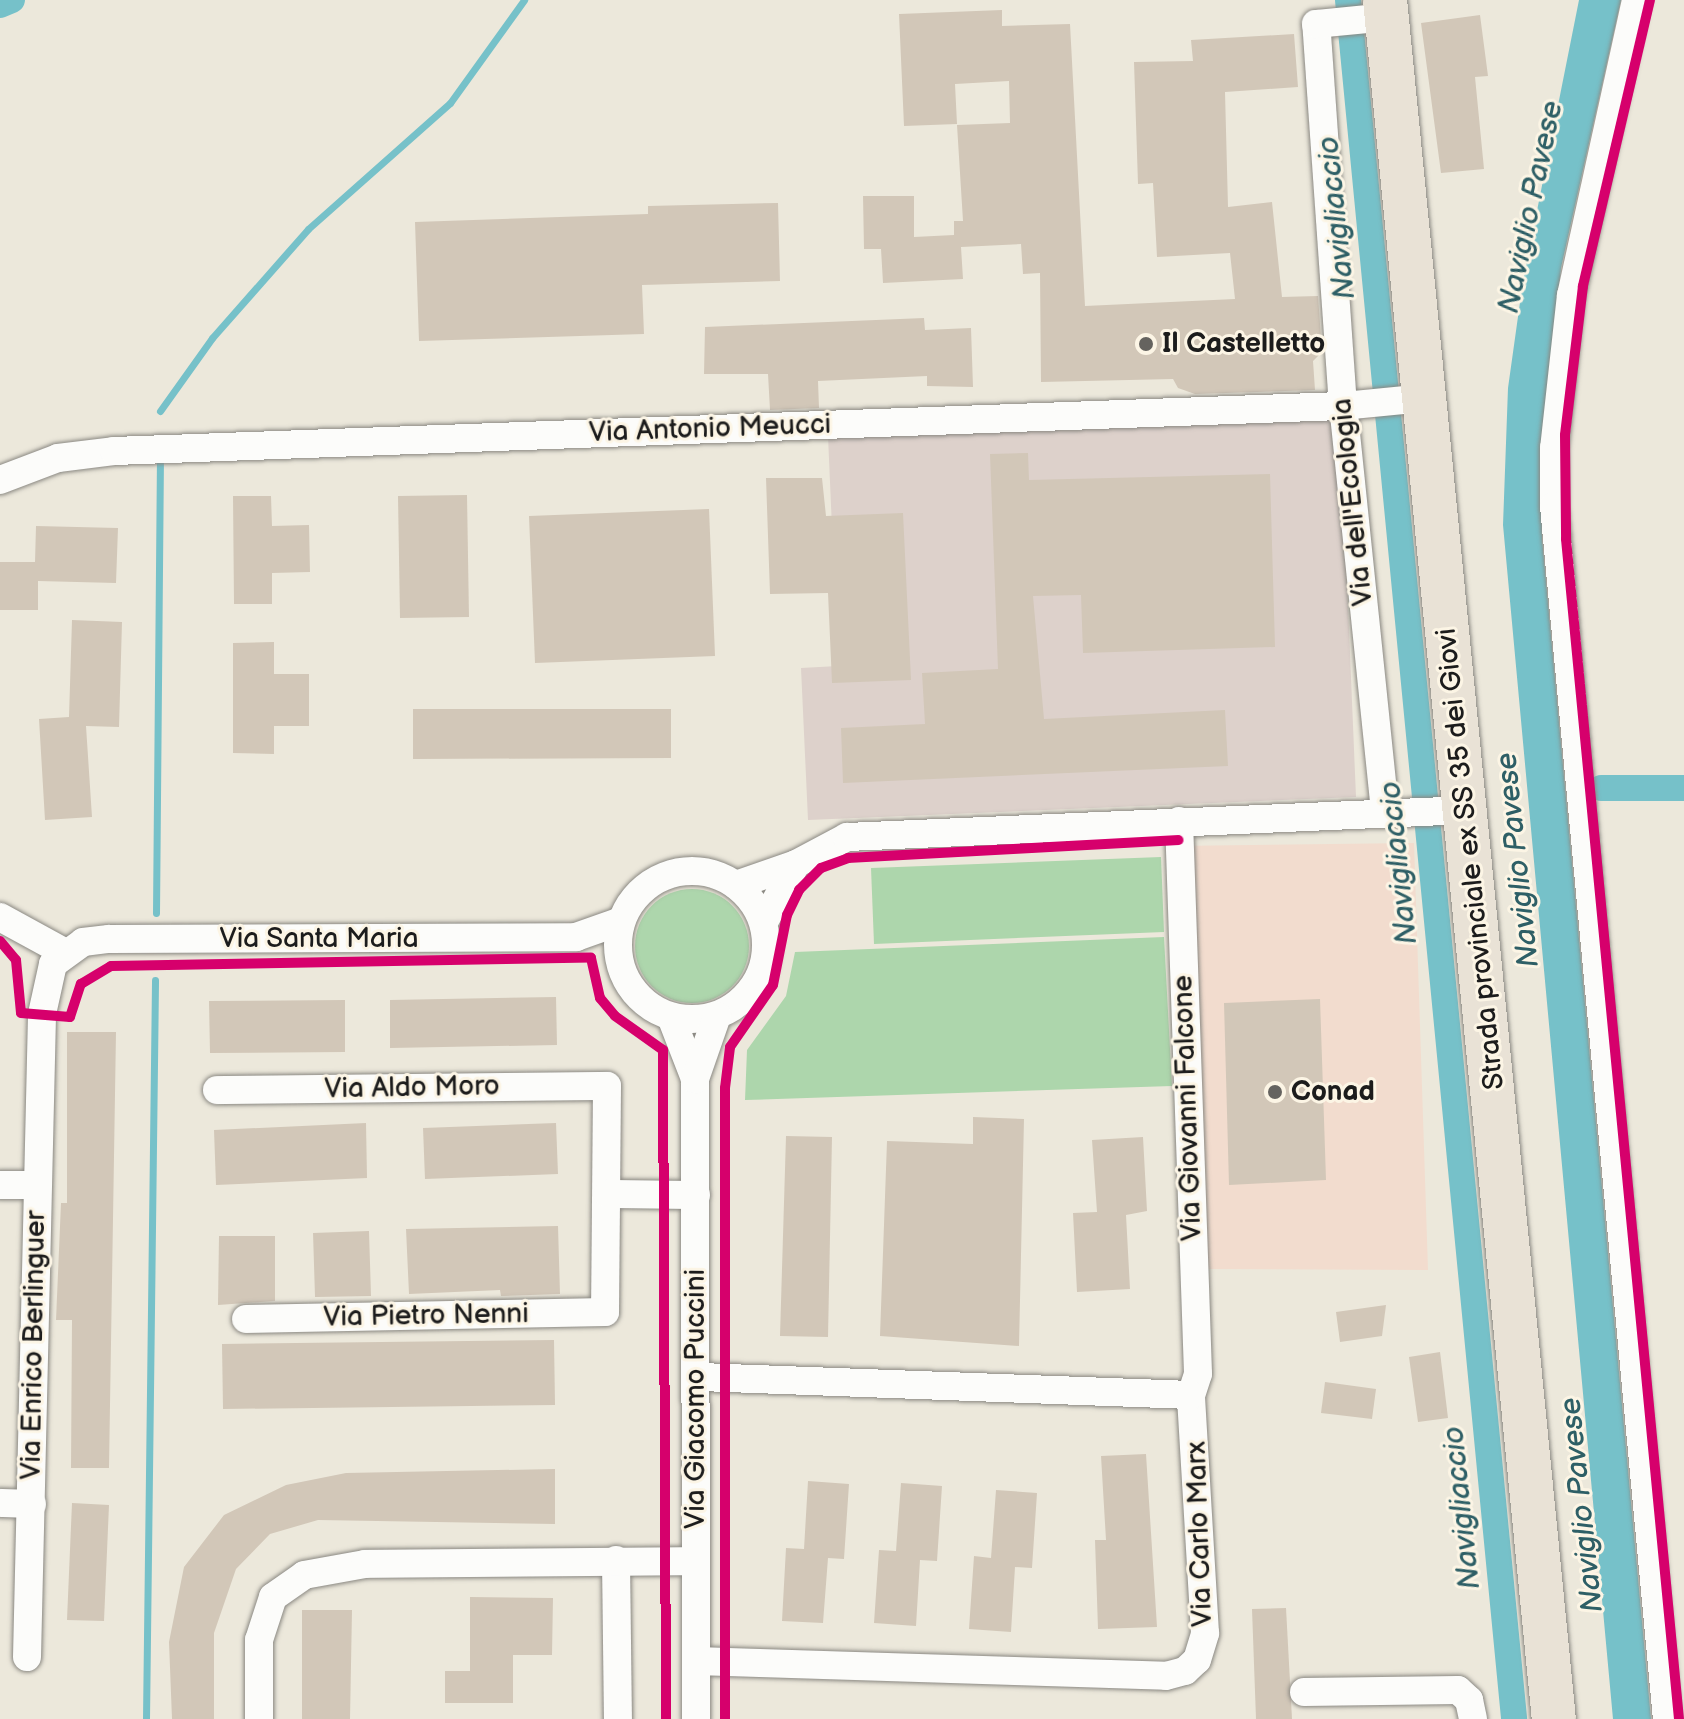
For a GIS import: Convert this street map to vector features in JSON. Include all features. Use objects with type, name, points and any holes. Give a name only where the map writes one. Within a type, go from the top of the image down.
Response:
[{"type":"main road","name":"Strada provinciale ex SS 35 dei Giovi","points":[[1379,12],[1414,399],[1468,810],[1554,1719]]},
{"type":"street","points":[[1636,0],[1571,295],[1554,448],[1554,506],[1667,1719]]},
{"type":"street","name":"Via dell'Ecologia","points":[[1379,12],[1316,24],[1353,405],[1385,811]]},
{"type":"street","name":"Via Antonio Meucci","points":[[0,480],[58,458],[114,451],[1353,405],[1414,399]]},
{"type":"street","points":[[736,885],[796,864],[847,837],[1385,811],[1468,810]]},
{"type":"street","name":"Via Giovanni Falcone","points":[[1179,821],[1198,1374],[1191,1395]]},
{"type":"street","points":[[764,922],[736,885],[716,874],[670,874],[632,900],[621,921],[621,968],[632,989],[671,1017],[717,1016],[746,996],[764,967],[764,922],[796,864]]},
{"type":"street","points":[[0,917],[64,952]]},
{"type":"street","name":"Via Santa Maria","points":[[64,952],[109,939],[576,937],[621,921]]},
{"type":"street","points":[[576,937],[621,968]]},
{"type":"street","name":"Via Enrico Berlinguer","points":[[27,1657],[42,1014],[47,979],[64,952]]},
{"type":"street","name":"Via Giacomo Puccini","points":[[696,1719],[698,1377],[695,1079],[717,1016]]},
{"type":"street","name":"Via Giacomo Puccini","points":[[671,1017],[695,1079]]},
{"type":"street","name":"Via Aldo Moro","points":[[217,1090],[607,1086],[608,1194]]},
{"type":"street","name":"Via Enrico Berlinguer","points":[[0,1185],[36,1185]]},
{"type":"street","points":[[608,1194],[696,1195]]},
{"type":"street","name":"Via Pietro Nenni","points":[[246,1319],[605,1312],[608,1194]]},
{"type":"street","points":[[698,1377],[1191,1395]]},
{"type":"street","name":"Via Carlo Marx","points":[[696,1661],[1166,1676],[1185,1671],[1197,1660],[1205,1633],[1191,1395]]},
{"type":"street","name":"Via Enrico Berlinguer","points":[[0,1503],[32,1504]]},
{"type":"street","points":[[616,1560],[618,1719]]},
{"type":"street","points":[[259,1719],[259,1640],[273,1597],[304,1575],[365,1564],[696,1561]]},
{"type":"street","points":[[1304,1692],[1458,1690],[1469,1700],[1473,1719]]},
{"type":"shaded area","points":[[1340,415],[1356,797],[808,820],[801,668],[838,666],[828,436]]},
{"type":"shaded area","points":[[1414,843],[1428,1270],[1205,1269],[1174,846]]},
{"type":"green space","points":[[1161,857],[1164,932],[874,944],[871,868]]},
{"type":"green space","points":[[692,889],[724,898],[740,914],[749,946],[740,978],[724,994],[692,1003],[660,994],[644,978],[635,946],[644,914],[660,898]]},
{"type":"green space","points":[[1164,937],[1172,1086],[745,1100],[747,1050],[786,996],[795,952]]},
{"type":"water","points":[[1579,0],[1621,0],[1561,268],[1541,456],[1542,538],[1651,1719],[1613,1719],[1503,525],[1508,388],[1523,281]]},
{"type":"building","points":[[1002,10],[1002,26],[1070,24],[1085,306],[1235,299],[1230,253],[1157,257],[1153,183],[1138,184],[1134,62],[1193,61],[1191,40],[1294,34],[1298,87],[1225,92],[1228,207],[1272,202],[1282,297],[1318,296],[1322,352],[1313,361],[1315,390],[1195,394],[1178,388],[1173,379],[1041,382],[1040,273],[1023,274],[1021,244],[961,247],[963,279],[883,283],[881,249],[864,249],[863,196],[914,196],[914,237],[954,235],[954,221],[963,221],[957,125],[1010,123],[1009,81],[955,84],[957,124],[904,126],[899,14]]},
{"type":"building","points":[[1480,15],[1488,76],[1475,77],[1484,169],[1441,173],[1421,23]]},
{"type":"building","points":[[778,203],[780,281],[642,285],[644,334],[419,341],[415,222],[648,214],[648,206]]},
{"type":"building","points":[[924,318],[925,330],[971,328],[973,387],[927,386],[927,376],[818,381],[819,408],[770,410],[768,374],[704,374],[705,327]]},
{"type":"building","points":[[1028,453],[1029,480],[1270,474],[1275,647],[1083,653],[1081,595],[1033,596],[1044,719],[1225,710],[1228,766],[843,783],[841,728],[925,724],[922,673],[998,669],[990,454]]},
{"type":"building","points":[[766,478],[822,478],[826,516],[903,513],[911,680],[832,683],[828,593],[770,594]]},
{"type":"building","points":[[467,495],[469,617],[400,618],[398,496]]},
{"type":"building","points":[[233,496],[271,496],[272,526],[309,525],[310,572],[272,573],[272,604],[234,604]]},
{"type":"building","points":[[709,509],[715,656],[535,663],[529,516]]},
{"type":"building","points":[[36,526],[118,528],[116,583],[38,581],[38,610],[0,610],[0,562],[35,562]]},
{"type":"building","points":[[72,620],[122,622],[119,727],[86,726],[92,817],[45,820],[39,719],[69,717]]},
{"type":"building","points":[[274,642],[274,674],[309,674],[309,726],[274,726],[274,754],[233,753],[233,643]]},
{"type":"building","points":[[413,709],[671,709],[671,758],[413,759]]},
{"type":"building","points":[[556,997],[557,1045],[390,1048],[390,1000]]},
{"type":"building","name":"Conad","points":[[1320,999],[1326,1180],[1229,1185],[1224,1003]]},
{"type":"building","points":[[345,1000],[345,1052],[210,1053],[209,1001]]},
{"type":"building","points":[[67,1032],[116,1032],[109,1468],[71,1468],[72,1320],[56,1320],[61,1203],[67,1203]]},
{"type":"building","points":[[973,1117],[1024,1119],[1019,1346],[880,1336],[887,1141],[973,1144]]},
{"type":"building","points":[[366,1123],[367,1178],[216,1185],[214,1130]]},
{"type":"building","points":[[556,1123],[558,1174],[425,1179],[423,1128]]},
{"type":"building","points":[[786,1136],[832,1137],[828,1337],[780,1336]]},
{"type":"building","points":[[1143,1137],[1147,1211],[1126,1215],[1130,1289],[1077,1292],[1073,1213],[1097,1212],[1092,1140]]},
{"type":"building","points":[[558,1226],[560,1294],[501,1296],[500,1290],[409,1294],[406,1229]]},
{"type":"building","points":[[369,1231],[371,1296],[315,1297],[313,1233]]},
{"type":"building","points":[[219,1236],[275,1236],[275,1301],[218,1305]]},
{"type":"building","points":[[1386,1305],[1382,1336],[1340,1342],[1336,1312]]},
{"type":"building","points":[[554,1340],[555,1405],[223,1409],[222,1344]]},
{"type":"building","points":[[1440,1352],[1448,1418],[1418,1422],[1409,1357]]},
{"type":"building","points":[[1325,1382],[1376,1389],[1372,1419],[1321,1413]]},
{"type":"building","points":[[1146,1454],[1157,1627],[1098,1629],[1095,1540],[1106,1540],[1101,1456]]},
{"type":"building","points":[[555,1469],[555,1524],[318,1520],[270,1534],[236,1569],[214,1633],[214,1719],[172,1719],[169,1642],[184,1567],[224,1515],[286,1485],[346,1473]]},
{"type":"building","points":[[808,1481],[849,1484],[844,1559],[828,1558],[823,1623],[782,1621],[786,1548],[804,1549]]},
{"type":"building","points":[[901,1483],[942,1486],[937,1561],[920,1560],[916,1626],[874,1623],[879,1550],[896,1551]]},
{"type":"building","points":[[996,1490],[1037,1493],[1032,1568],[1015,1567],[1011,1632],[969,1629],[974,1556],[991,1558]]},
{"type":"building","points":[[72,1503],[109,1505],[104,1621],[67,1620]]},
{"type":"building","points":[[470,1597],[553,1598],[552,1655],[513,1655],[513,1703],[445,1703],[445,1671],[470,1671]]},
{"type":"building","points":[[1286,1608],[1292,1719],[1256,1719],[1252,1609]]},
{"type":"building","points":[[302,1610],[352,1610],[350,1719],[302,1719]]},
{"type":"waterway","points":[[0,5],[12,0]]},
{"type":"waterway","points":[[160,411],[212,338],[308,229],[450,103],[524,0]]},
{"type":"waterway","name":"Navigliaccio","points":[[1348,0],[1514,1719]]},
{"type":"waterway","points":[[156,913],[160,460]]},
{"type":"waterway","points":[[1601,788],[1684,788]]},
{"type":"waterway","points":[[146,1719],[155,980]]},
{"type":"cycle path","points":[[1650,0],[1583,286],[1565,435],[1566,539],[1679,1719]]},
{"type":"cycle path","points":[[725,1719],[725,1088],[730,1047],[773,985],[787,915],[799,890],[821,868],[848,858],[1179,840]]},
{"type":"cycle path","points":[[0,941],[16,960],[21,1013],[70,1017],[81,984],[111,966],[591,958],[600,998],[615,1016],[663,1050],[666,1719]]},
{"type":"place","name":"Il Castelletto","points":[[1146,344]]},
{"type":"place","name":"Conad","points":[[1275,1092]]},
{"type":"water label","name":"Naviglio Pavese","points":[[1531,207]]},
{"type":"water label","name":"Naviglio Pavese","points":[[1518,860]]},
{"type":"water label","name":"Naviglio Pavese","points":[[1582,1505]]}]
